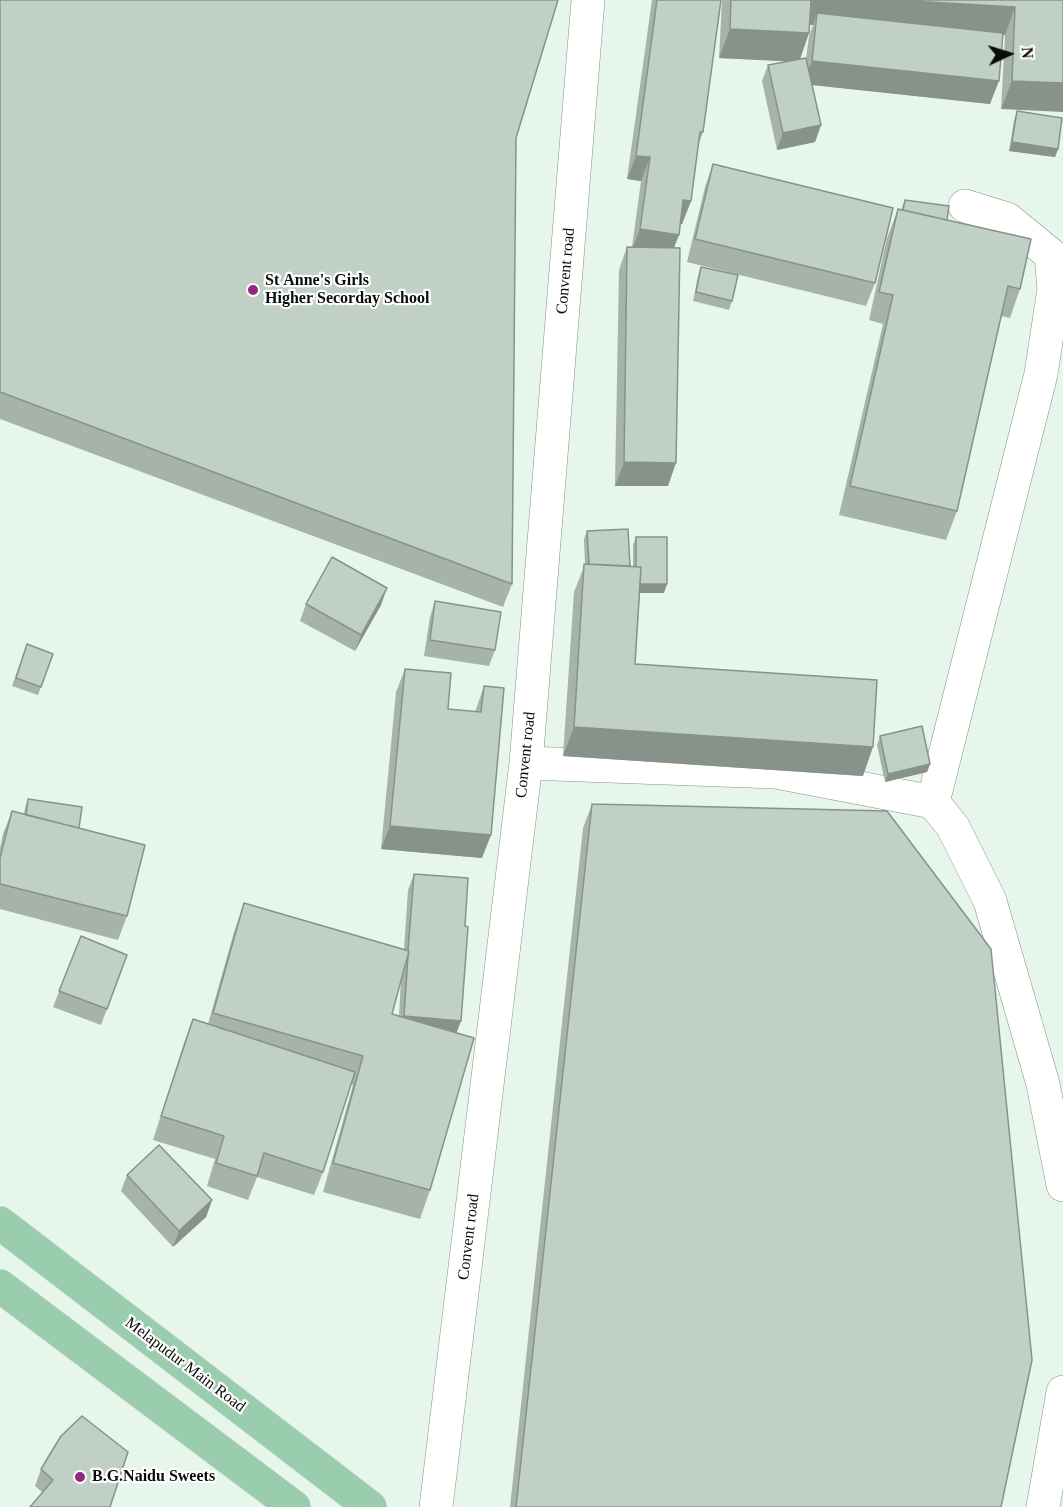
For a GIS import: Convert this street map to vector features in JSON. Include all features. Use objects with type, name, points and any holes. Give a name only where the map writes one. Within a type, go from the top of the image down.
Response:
[{"type":"main road","name":"Melapudur Main Road","points":[[0,1224],[370,1507]]},
{"type":"main road","points":[[0,1286],[294,1507]]},
{"type":"street","name":"Convent road","points":[[436,1507],[526,763],[588,0]]},
{"type":"street","points":[[933,802],[1041,374],[1054,289],[1051,255],[1007,219],[965,206]]},
{"type":"street","points":[[526,763],[776,772],[933,802],[953,827],[990,900],[1043,1084],[1063,1185]]},
{"type":"street","points":[[1043,1507],[1063,1392]]},
{"type":"building","name":"St Anne's Girls Higher Secorday School","points":[[0,0],[558,0],[516,138],[512,584],[0,392]]},
{"type":"building","points":[[657,0],[721,0],[691,201],[683,200],[679,235],[640,229],[650,157],[636,156]]},
{"type":"building","points":[[731,0],[811,0],[809,33],[730,29]]},
{"type":"building","points":[[894,0],[1063,0],[1063,83],[1012,81],[1015,7]]},
{"type":"building","points":[[817,13],[1003,33],[999,81],[812,61]]},
{"type":"building","points":[[806,58],[821,125],[783,133],[768,65]]},
{"type":"building","points":[[1017,111],[1062,118],[1058,149],[1012,142]]},
{"type":"building","points":[[713,164],[893,208],[875,283],[695,239]]},
{"type":"building","points":[[905,200],[949,206],[947,220],[903,210]]},
{"type":"building","points":[[898,209],[1031,239],[1020,289],[1008,286],[957,511],[850,486],[893,295],[879,292]]},
{"type":"building","points":[[627,247],[680,248],[676,463],[624,462]]},
{"type":"building","points":[[701,267],[738,275],[732,301],[696,292]]},
{"type":"building","points":[[628,529],[630,566],[589,564],[587,531]]},
{"type":"building","points":[[636,537],[667,537],[667,584],[640,584],[641,567],[636,567]]},
{"type":"building","points":[[332,557],[387,588],[361,635],[306,604]]},
{"type":"building","points":[[584,564],[641,567],[635,664],[877,680],[873,747],[574,727]]},
{"type":"building","points":[[435,601],[501,612],[495,650],[430,640]]},
{"type":"building","points":[[27,644],[53,654],[41,687],[16,678]]},
{"type":"building","points":[[405,669],[451,673],[448,709],[481,712],[484,686],[504,688],[491,835],[390,826]]},
{"type":"building","points":[[922,726],[930,764],[888,774],[880,736]]},
{"type":"building","points":[[28,799],[82,807],[79,828],[26,815]]},
{"type":"building","points":[[592,804],[887,811],[991,949],[1032,1360],[1001,1507],[516,1507]]},
{"type":"building","points":[[12,811],[145,845],[127,916],[0,884],[0,858]]},
{"type":"building","points":[[414,874],[468,878],[465,926],[468,927],[461,1021],[404,1016]]},
{"type":"building","points":[[244,903],[409,951],[392,1014],[474,1038],[430,1190],[333,1163],[363,1056],[213,1013]]},
{"type":"building","points":[[81,936],[127,955],[107,1009],[59,991]]},
{"type":"building","points":[[193,1019],[355,1072],[323,1172],[264,1153],[257,1176],[216,1163],[224,1136],[161,1116]]},
{"type":"building","points":[[159,1145],[212,1200],[179,1231],[127,1175]]},
{"type":"building","name":"B.G.Naidu Sweets","points":[[82,1416],[128,1452],[110,1507],[30,1507],[53,1480],[41,1469],[61,1436]]},
{"type":"place","name":"St Anne's Girls Higher Secorday School","points":[[253,290]]},
{"type":"place","name":"B.G.Naidu Sweets","points":[[80,1477]]}]
